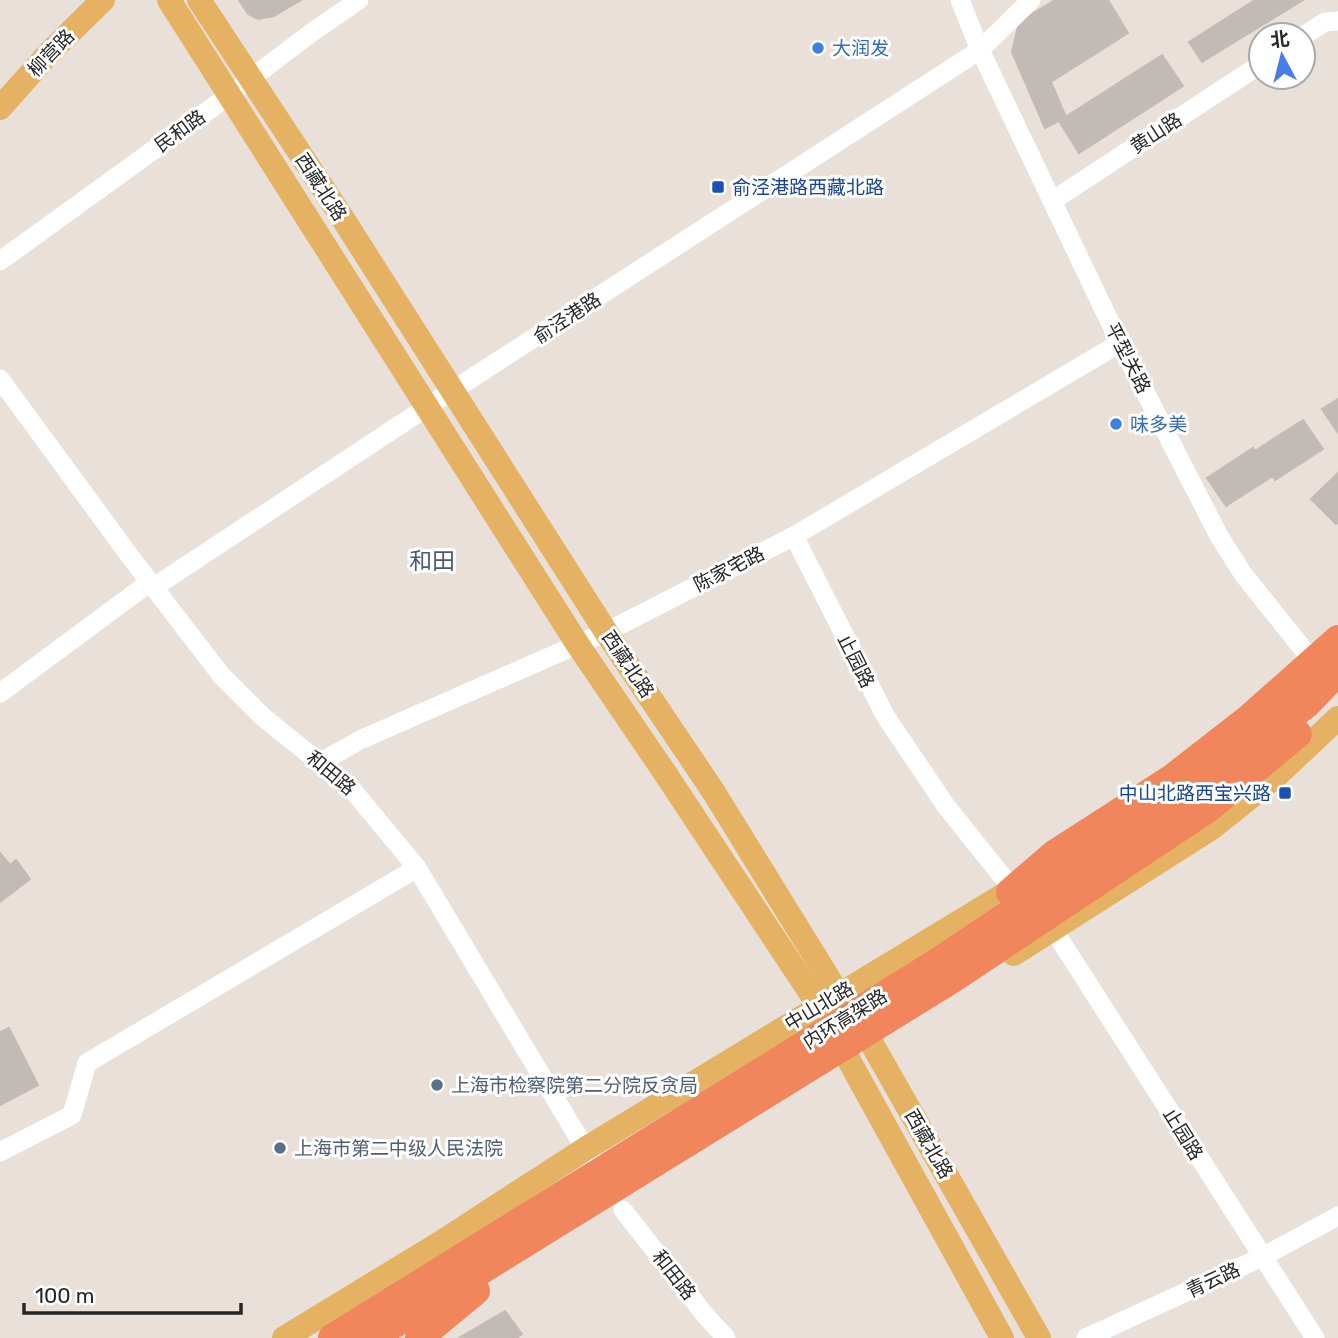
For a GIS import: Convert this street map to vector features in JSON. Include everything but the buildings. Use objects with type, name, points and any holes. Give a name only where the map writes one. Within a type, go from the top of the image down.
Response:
[{"type":"highway","points":[[1008,886],[1054,853],[1172,778],[1249,718],[1338,639]]},
{"type":"highway","name":"内环高架路","points":[[334,1337],[939,961],[1190,793],[1307,704],[1326,662]]},
{"type":"highway","name":"内环高架路","points":[[372,1338],[951,980],[1209,808],[1317,718],[1338,697]]},
{"type":"highway","points":[[419,1338],[551,1229]]},
{"type":"main road","name":"柳营路","points":[[0,107],[50,52],[103,0]]},
{"type":"main road","name":"西藏北路","points":[[169,0],[578,645],[829,1000],[872,1044],[1039,1338]]},
{"type":"main road","name":"西藏北路","points":[[199,0],[606,632],[713,791],[829,1000],[848,1059],[1002,1338]]},
{"type":"main road","name":"中山北路","points":[[284,1338],[1008,886],[1182,781],[1255,726],[1326,662]]},
{"type":"main road","points":[[397,1338],[620,1206],[1212,828],[1273,779],[1338,718]]},
{"type":"main road","points":[[266,1338],[336,1296],[384,1275]]},
{"type":"street","name":"民和路","points":[[0,261],[359,0]]},
{"type":"street","name":"平型关路","points":[[960,0],[980,50],[1120,343],[1223,544],[1254,588],[1326,662],[1338,691]]},
{"type":"street","name":"俞泾港路","points":[[0,693],[152,584],[427,407],[453,393],[980,50],[1031,0]]},
{"type":"street","points":[[1317,27],[1325,22],[1338,21]]},
{"type":"street","name":"黄山路","points":[[1052,201],[1247,73]]},
{"type":"street","name":"陈家宅路","points":[[321,762],[360,740],[606,632],[794,536],[1120,343]]},
{"type":"street","name":"和田路","points":[[0,379],[152,584],[234,688],[263,717],[351,788],[417,868],[620,1206],[726,1338]]},
{"type":"street","name":"止园路","points":[[794,536],[886,717],[946,806],[1008,886]]},
{"type":"street","points":[[0,1152],[72,1115],[87,1063],[417,868]]},
{"type":"street","name":"止园路","points":[[1053,929],[1315,1338]]},
{"type":"street","name":"青云路","points":[[1086,1338],[1262,1257],[1338,1216]]},
{"type":"place","name":"大润发","points":[[818,48]]},
{"type":"place","name":"俞泾港路西藏北路","points":[[718,187]]},
{"type":"place","name":"味多美","points":[[1116,424]]},
{"type":"place","name":"中山北路西宝兴路","points":[[1285,793]]},
{"type":"place","name":"上海市检察院第二分院反贪局","points":[[437,1085]]},
{"type":"place","name":"上海市第二中级人民法院","points":[[280,1148]]},
{"type":"district","name":"和田","points":[[432,561]]}]
